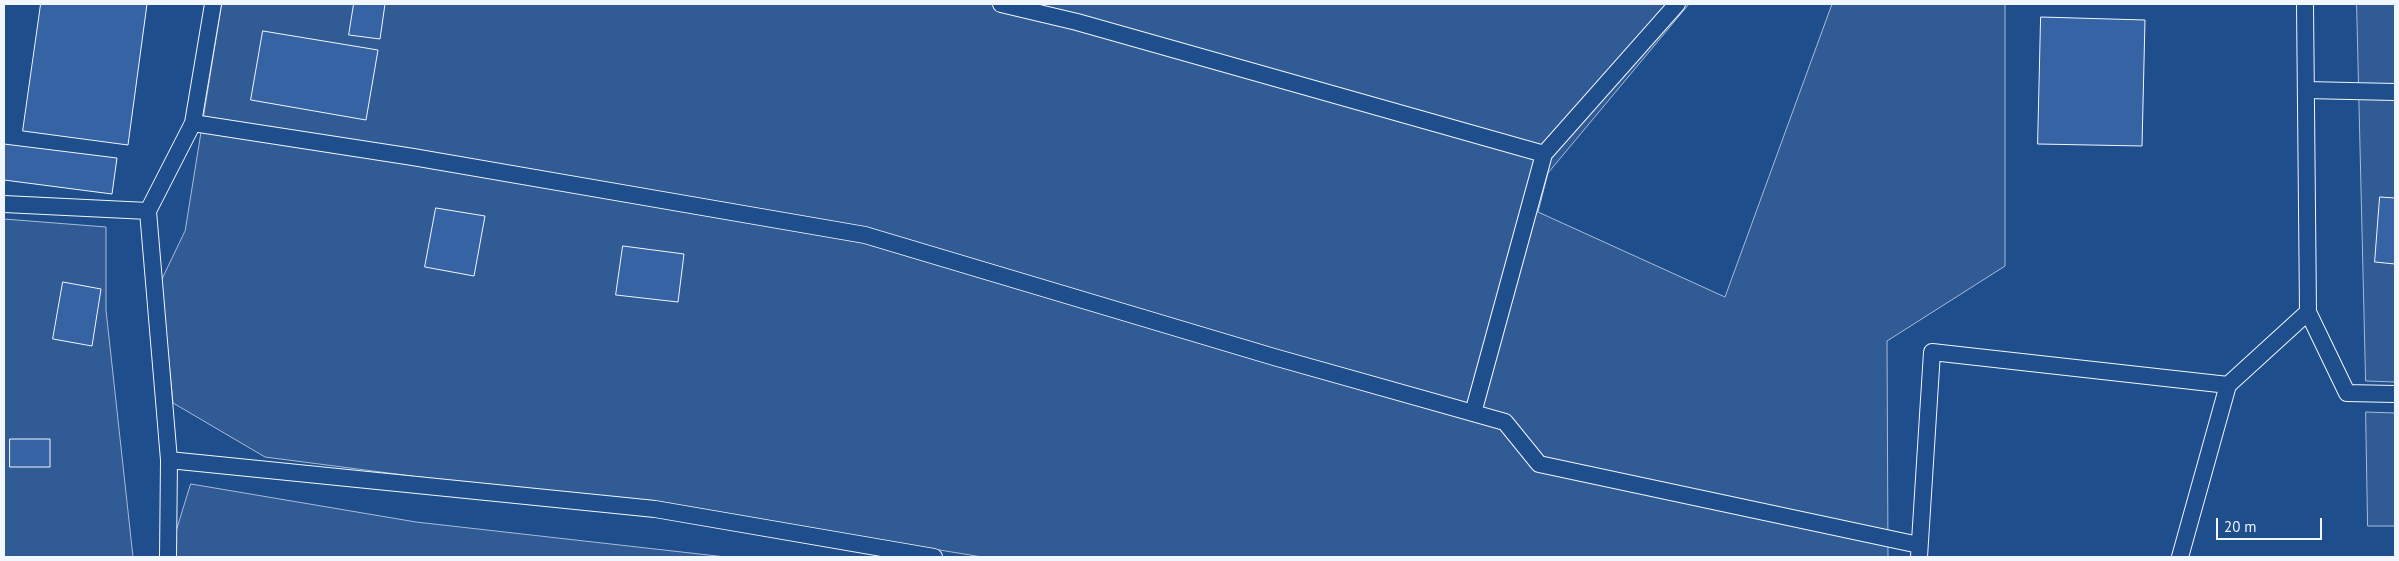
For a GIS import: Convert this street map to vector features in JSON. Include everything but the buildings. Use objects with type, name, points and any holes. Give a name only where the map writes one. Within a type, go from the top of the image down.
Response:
[{"type":"lane","points":[[168,557],[169,460],[148,211],[193,123],[213,4]]},
{"type":"lane","points":[[1001,4],[1087,25],[1544,154]]},
{"type":"lane","points":[[1474,413],[1544,154],[1677,4]]},
{"type":"lane","points":[[2305,4],[2308,312],[2346,393],[2395,394]]},
{"type":"lane","points":[[2306,90],[2395,92]]},
{"type":"lane","points":[[193,123],[413,157],[865,235],[1274,357],[1505,422],[1539,464],[1919,551],[1932,352],[2228,385]]},
{"type":"lane","points":[[4,204],[148,211]]},
{"type":"lane","points":[[2180,557],[2228,385],[2308,312]]},
{"type":"lane","points":[[169,460],[655,509],[934,557]]},
{"type":"shaded area","points":[[222,4],[1689,4],[1548,173],[1538,212],[1725,297],[1832,4],[2005,4],[2005,266],[1887,341],[1888,557],[982,557],[782,524],[265,457],[173,403],[161,281],[185,231]]},
{"type":"shaded area","points":[[2357,4],[2395,4],[2395,382],[2366,381]]},
{"type":"shaded area","points":[[4,219],[106,227],[106,310],[133,557],[4,557]]},
{"type":"shaded area","points":[[2366,412],[2395,413],[2395,526],[2368,526]]},
{"type":"shaded area","points":[[191,484],[416,522],[726,557],[171,557],[174,538]]}]
